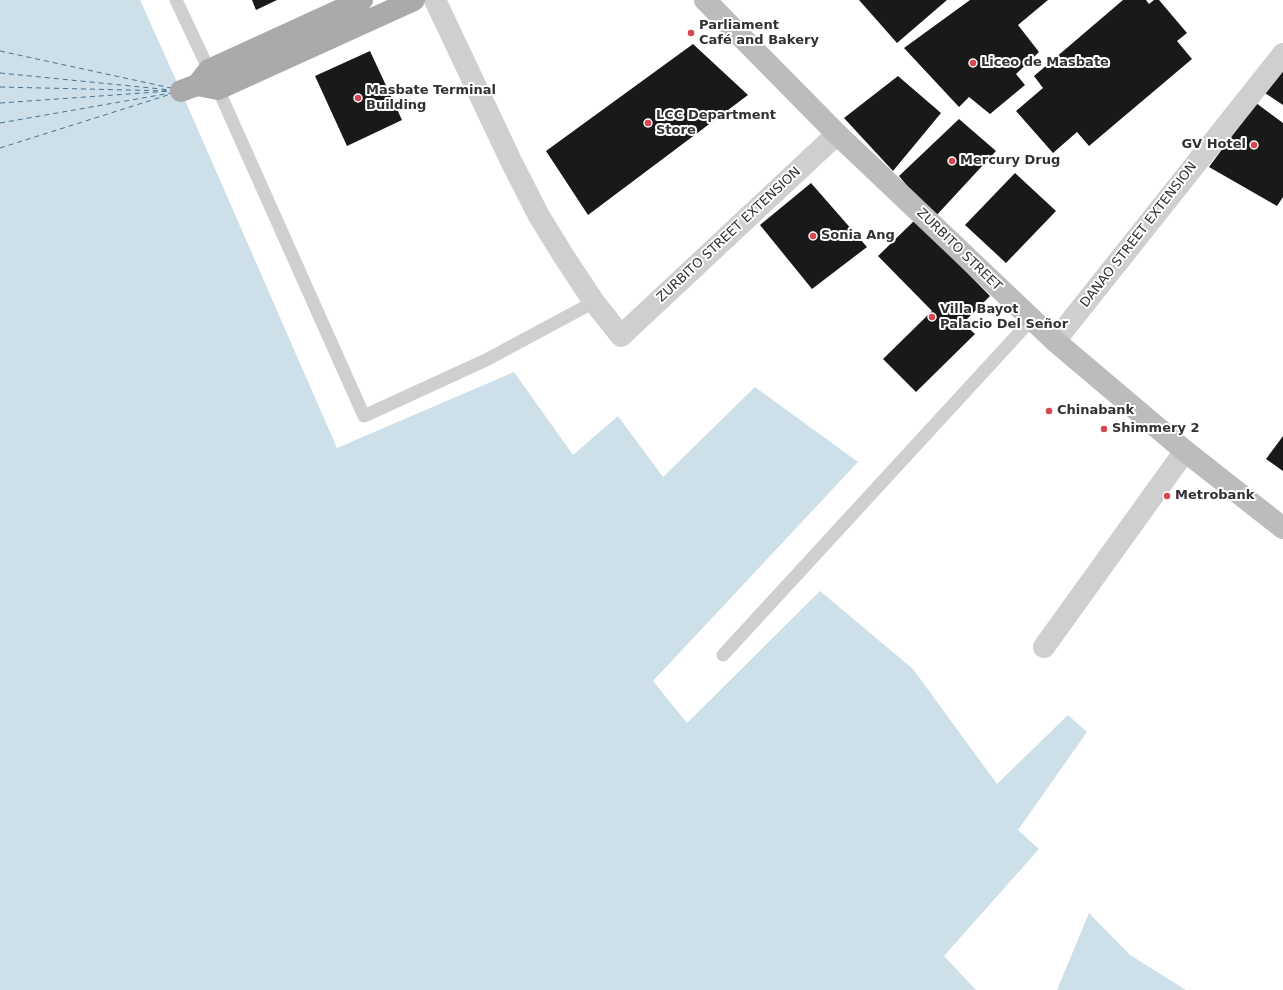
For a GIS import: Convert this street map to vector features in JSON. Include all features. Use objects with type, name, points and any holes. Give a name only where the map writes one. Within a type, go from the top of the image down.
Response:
[{"type":"main road","points":[[196,82],[362,0]]},
{"type":"main road","points":[[196,82],[218,89],[414,0]]},
{"type":"street","points":[[435,0],[511,161],[539,216],[594,302]]},
{"type":"street","name":"ZURBITO STREET","points":[[705,0],[837,134],[1055,341],[1185,452],[1283,528]]},
{"type":"street","name":"DANAO STREET EXTENSION","points":[[1055,341],[1283,54]]},
{"type":"street","name":"ZURBITO STREET EXTENSION","points":[[594,302],[621,336],[837,134]]},
{"type":"street","points":[[1044,647],[1185,452]]},
{"type":"lane","points":[[176,0],[196,82]]},
{"type":"lane","points":[[218,89],[364,416],[486,360],[594,302]]},
{"type":"lane","points":[[722,655],[1032,319]]},
{"type":"water","points":[[0,0],[140,0],[337,448],[514,372],[573,455],[618,416],[663,477],[755,387],[858,462],[653,681],[687,723],[820,591],[913,669],[997,784],[1068,715],[1087,732],[1018,830],[1039,849],[944,956],[976,990],[0,990]]},
{"type":"water","points":[[1089,913],[1130,955],[1186,990],[1057,990]]},
{"type":"building","points":[[252,0],[277,0],[256,10]]},
{"type":"building","points":[[859,0],[947,0],[897,43]]},
{"type":"building","name":"Liceo de Masbate","points":[[970,0],[1048,0],[1018,25],[1039,52],[1016,74],[1025,85],[990,114],[969,97],[959,107],[904,48]]},
{"type":"building","points":[[1123,0],[1146,0],[1149,4],[1154,0],[1159,0],[1187,33],[1177,41],[1192,59],[1089,146],[1077,132],[1053,153],[1016,111],[1043,88],[1034,76]]},
{"type":"building","name":"LCC Department Store","points":[[693,44],[748,95],[588,215],[546,151]]},
{"type":"building","name":"Masbate Terminal Building","points":[[370,51],[402,120],[347,146],[315,76]]},
{"type":"building","points":[[1283,68],[1283,105],[1262,91]]},
{"type":"building","points":[[898,76],[941,113],[893,171],[844,118]]},
{"type":"building","name":"GV Hotel","points":[[1256,103],[1283,123],[1283,197],[1277,206],[1209,167]]},
{"type":"building","points":[[959,119],[996,151],[934,218],[899,176]]},
{"type":"building","points":[[1015,173],[1056,211],[1006,263],[965,225]]},
{"type":"building","name":"Sonia Ang","points":[[811,183],[867,247],[812,289],[760,225]]},
{"type":"building","points":[[915,220],[990,296],[963,323],[975,334],[916,392],[883,359],[932,311],[878,256]]},
{"type":"building","points":[[1283,436],[1283,471],[1266,459]]},
{"type":"ferry route","points":[[0,51],[171,88]]},
{"type":"ferry route","points":[[0,73],[171,90]]},
{"type":"ferry route","points":[[0,87],[171,91]]},
{"type":"ferry route","points":[[0,103],[171,91]]},
{"type":"ferry route","points":[[0,123],[171,93]]},
{"type":"ferry route","points":[[0,148],[171,94]]},
{"type":"place","name":"Parliament Café and Bakery","points":[[691,33]]},
{"type":"place","name":"Liceo de Masbate","points":[[973,63]]},
{"type":"place","name":"Masbate Terminal Building","points":[[358,98]]},
{"type":"place","name":"LCC Department Store","points":[[648,123]]},
{"type":"place","name":"GV Hotel","points":[[1254,145]]},
{"type":"place","name":"Mercury Drug","points":[[952,161]]},
{"type":"place","name":"Sonia Ang","points":[[813,236]]},
{"type":"place","name":"Villa Bayot Palacio Del Señor","points":[[932,317]]},
{"type":"place","name":"Chinabank","points":[[1049,411]]},
{"type":"place","name":"Shimmery 2","points":[[1104,429]]},
{"type":"place","name":"Metrobank","points":[[1167,496]]}]
